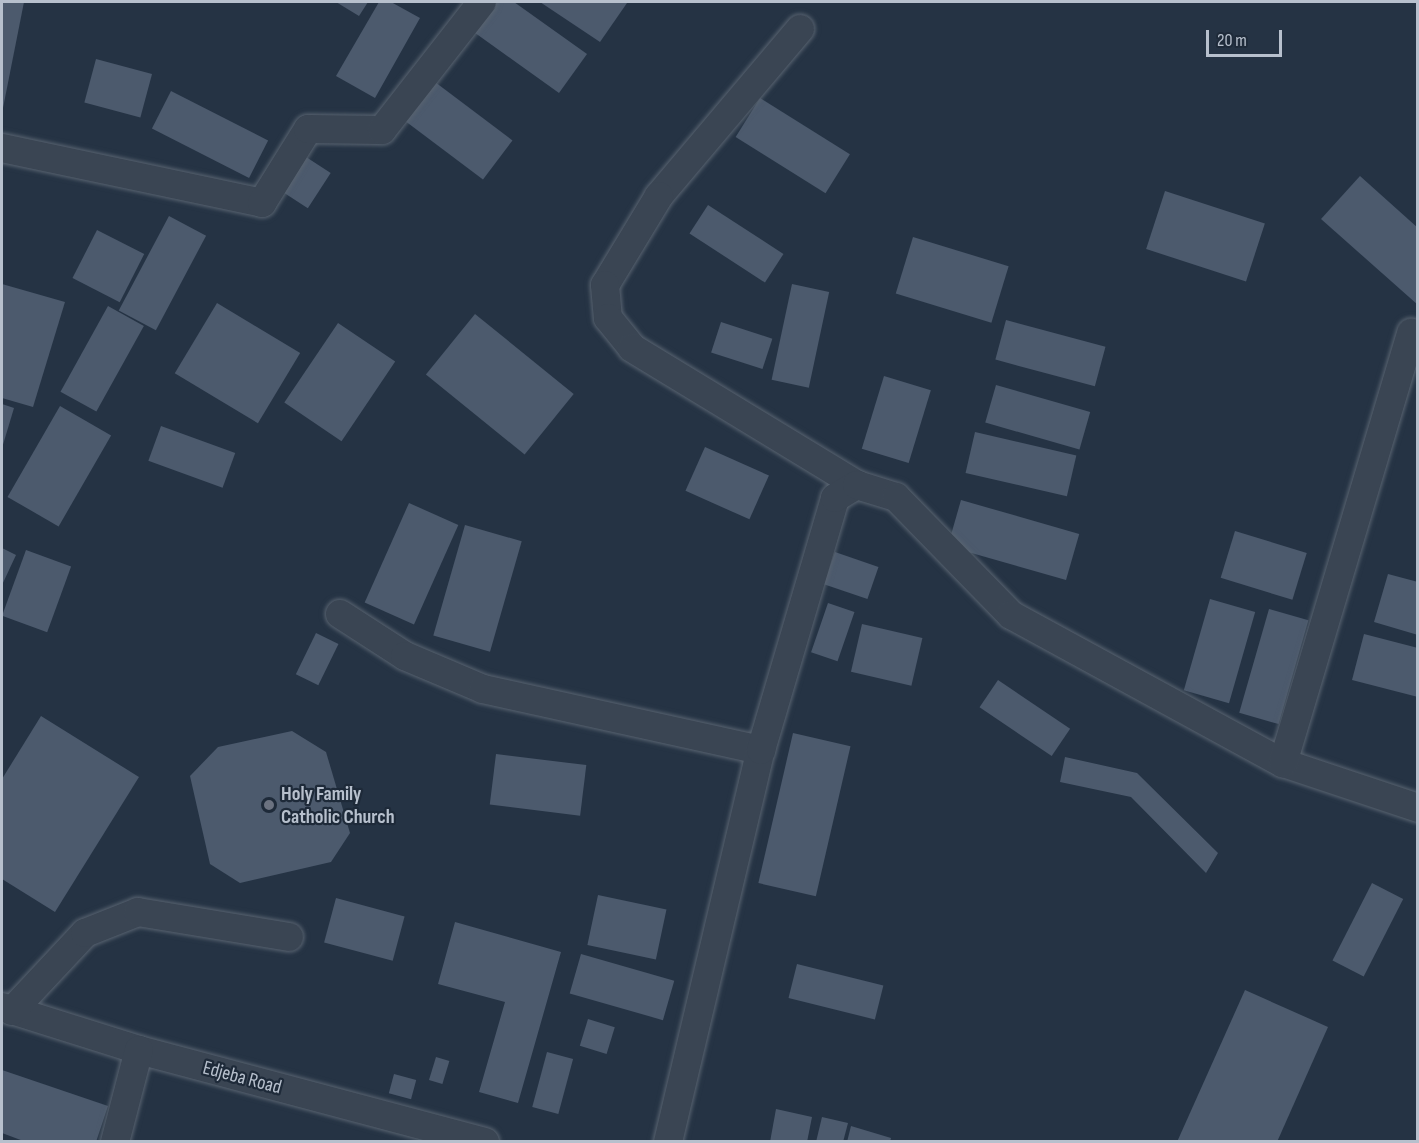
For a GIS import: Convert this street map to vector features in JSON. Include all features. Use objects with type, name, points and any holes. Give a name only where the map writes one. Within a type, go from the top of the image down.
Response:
[{"type":"street","points":[[2,148],[262,203],[308,129],[382,130],[482,2]]},
{"type":"street","points":[[800,29],[659,196],[605,285],[608,318],[632,348],[857,485],[896,497],[1011,615],[1284,763],[1418,808]]},
{"type":"street","points":[[1284,763],[1411,333]]},
{"type":"street","points":[[668,1142],[761,750],[835,498],[857,485]]},
{"type":"street","points":[[340,614],[405,656],[483,689],[761,750]]},
{"type":"street","points":[[7,1009],[85,933],[138,912],[289,937]]},
{"type":"street","name":"Edjeba Road","points":[[7,1009],[139,1050],[485,1142]]},
{"type":"street","points":[[115,1142],[139,1050]]},
{"type":"building","points":[[2,2],[24,2],[3,108],[2,108]]},
{"type":"building","points":[[336,2],[368,2],[359,16]]},
{"type":"building","points":[[379,2],[391,2],[420,18],[375,98],[336,76]]},
{"type":"building","points":[[492,2],[514,2],[587,54],[559,93],[471,30]]},
{"type":"building","points":[[540,2],[624,2],[627,3],[600,42]]},
{"type":"building","points":[[96,59],[152,74],[140,117],[84,102]]},
{"type":"building","points":[[431,79],[512,140],[483,180],[402,118]]},
{"type":"building","points":[[171,91],[268,140],[249,178],[152,128]]},
{"type":"building","points":[[760,98],[850,154],[826,193],[736,137]]},
{"type":"building","points":[[303,155],[331,173],[308,208],[280,190]]},
{"type":"building","points":[[1360,176],[1418,228],[1418,305],[1321,219]]},
{"type":"building","points":[[1165,191],[1265,223],[1246,281],[1146,249]]},
{"type":"building","points":[[708,205],[783,254],[765,283],[689,234]]},
{"type":"building","points":[[169,216],[206,236],[156,330],[119,310]]},
{"type":"building","points":[[97,230],[144,254],[120,302],[72,278]]},
{"type":"building","points":[[913,237],[1009,266],[991,323],[896,293]]},
{"type":"building","points":[[2,284],[65,302],[33,407],[2,398]]},
{"type":"building","points":[[792,284],[829,292],[809,388],[772,380]]},
{"type":"building","points":[[217,303],[300,353],[258,423],[175,373]]},
{"type":"building","points":[[108,306],[144,326],[96,412],[60,392]]},
{"type":"building","points":[[475,314],[574,394],[525,455],[426,375]]},
{"type":"building","points":[[1006,320],[1105,347],[1095,386],[995,360]]},
{"type":"building","points":[[721,322],[772,339],[762,369],[711,352]]},
{"type":"building","points":[[338,323],[395,362],[342,441],[284,403]]},
{"type":"building","points":[[884,376],[931,390],[909,463],[862,449]]},
{"type":"building","points":[[996,385],[1090,412],[1079,450],[985,422]]},
{"type":"building","points":[[2,404],[14,408],[2,448]]},
{"type":"building","points":[[60,406],[111,436],[59,526],[8,497]]},
{"type":"building","points":[[161,426],[235,453],[223,488],[148,461]]},
{"type":"building","points":[[975,432],[1076,455],[1067,496],[966,473]]},
{"type":"building","points":[[705,447],[769,475],[749,519],[685,491]]},
{"type":"building","points":[[961,500],[1079,534],[1066,580],[948,546]]},
{"type":"building","points":[[409,503],[458,525],[414,625],[365,603]]},
{"type":"building","points":[[465,525],[522,541],[490,652],[433,636]]},
{"type":"building","points":[[1235,531],[1307,553],[1292,600],[1221,578]]},
{"type":"building","points":[[2,548],[16,555],[2,585]]},
{"type":"building","points":[[26,550],[71,566],[47,632],[2,616]]},
{"type":"building","points":[[835,552],[878,567],[867,599],[824,584]]},
{"type":"building","points":[[1388,574],[1418,582],[1418,635],[1374,622]]},
{"type":"building","points":[[1210,599],[1255,612],[1229,703],[1184,690]]},
{"type":"building","points":[[828,603],[854,612],[838,661],[811,652]]},
{"type":"building","points":[[1269,609],[1308,620],[1279,724],[1239,713]]},
{"type":"building","points":[[862,624],[922,638],[911,686],[851,672]]},
{"type":"building","points":[[316,633],[338,644],[318,685],[296,674]]},
{"type":"building","points":[[1364,634],[1418,648],[1418,697],[1352,680]]},
{"type":"building","points":[[998,680],[1070,729],[1052,756],[980,707]]},
{"type":"building","points":[[41,716],[139,777],[55,912],[2,879],[2,779]]},
{"type":"building","name":"Holy Family Catholic Church","points":[[292,731],[326,752],[350,833],[331,862],[240,883],[210,864],[190,776],[218,747]]},
{"type":"building","points":[[793,733],[850,746],[816,896],[758,883]]},
{"type":"building","points":[[496,754],[586,765],[580,816],[490,805]]},
{"type":"building","points":[[1065,757],[1137,773],[1218,853],[1206,873],[1131,797],[1060,782]]},
{"type":"building","points":[[1372,883],[1403,899],[1364,976],[1333,961]]},
{"type":"building","points":[[598,895],[666,910],[656,959],[587,945]]},
{"type":"building","points":[[336,898],[405,916],[393,961],[324,942]]},
{"type":"building","points":[[455,922],[561,952],[518,1103],[479,1092],[505,1002],[438,984]]},
{"type":"building","points":[[581,954],[674,981],[663,1020],[570,993]]},
{"type":"building","points":[[797,964],[883,986],[875,1019],[789,998]]},
{"type":"building","points":[[1245,990],[1328,1027],[1277,1142],[1177,1142]]},
{"type":"building","points":[[588,1019],[615,1027],[607,1054],[580,1046]]},
{"type":"building","points":[[547,1052],[573,1059],[558,1114],[532,1107]]},
{"type":"building","points":[[436,1057],[449,1061],[442,1084],[429,1080]]},
{"type":"building","points":[[2,1070],[108,1106],[96,1142],[26,1142],[2,1133]]},
{"type":"building","points":[[394,1074],[416,1080],[411,1099],[389,1093]]},
{"type":"building","points":[[776,1109],[812,1117],[807,1142],[770,1142]]},
{"type":"building","points":[[822,1117],[848,1123],[843,1142],[816,1142]]},
{"type":"building","points":[[851,1126],[891,1138],[890,1142],[847,1142]]},
{"type":"place","name":"Holy Family Catholic Church","points":[[269,805]]}]
